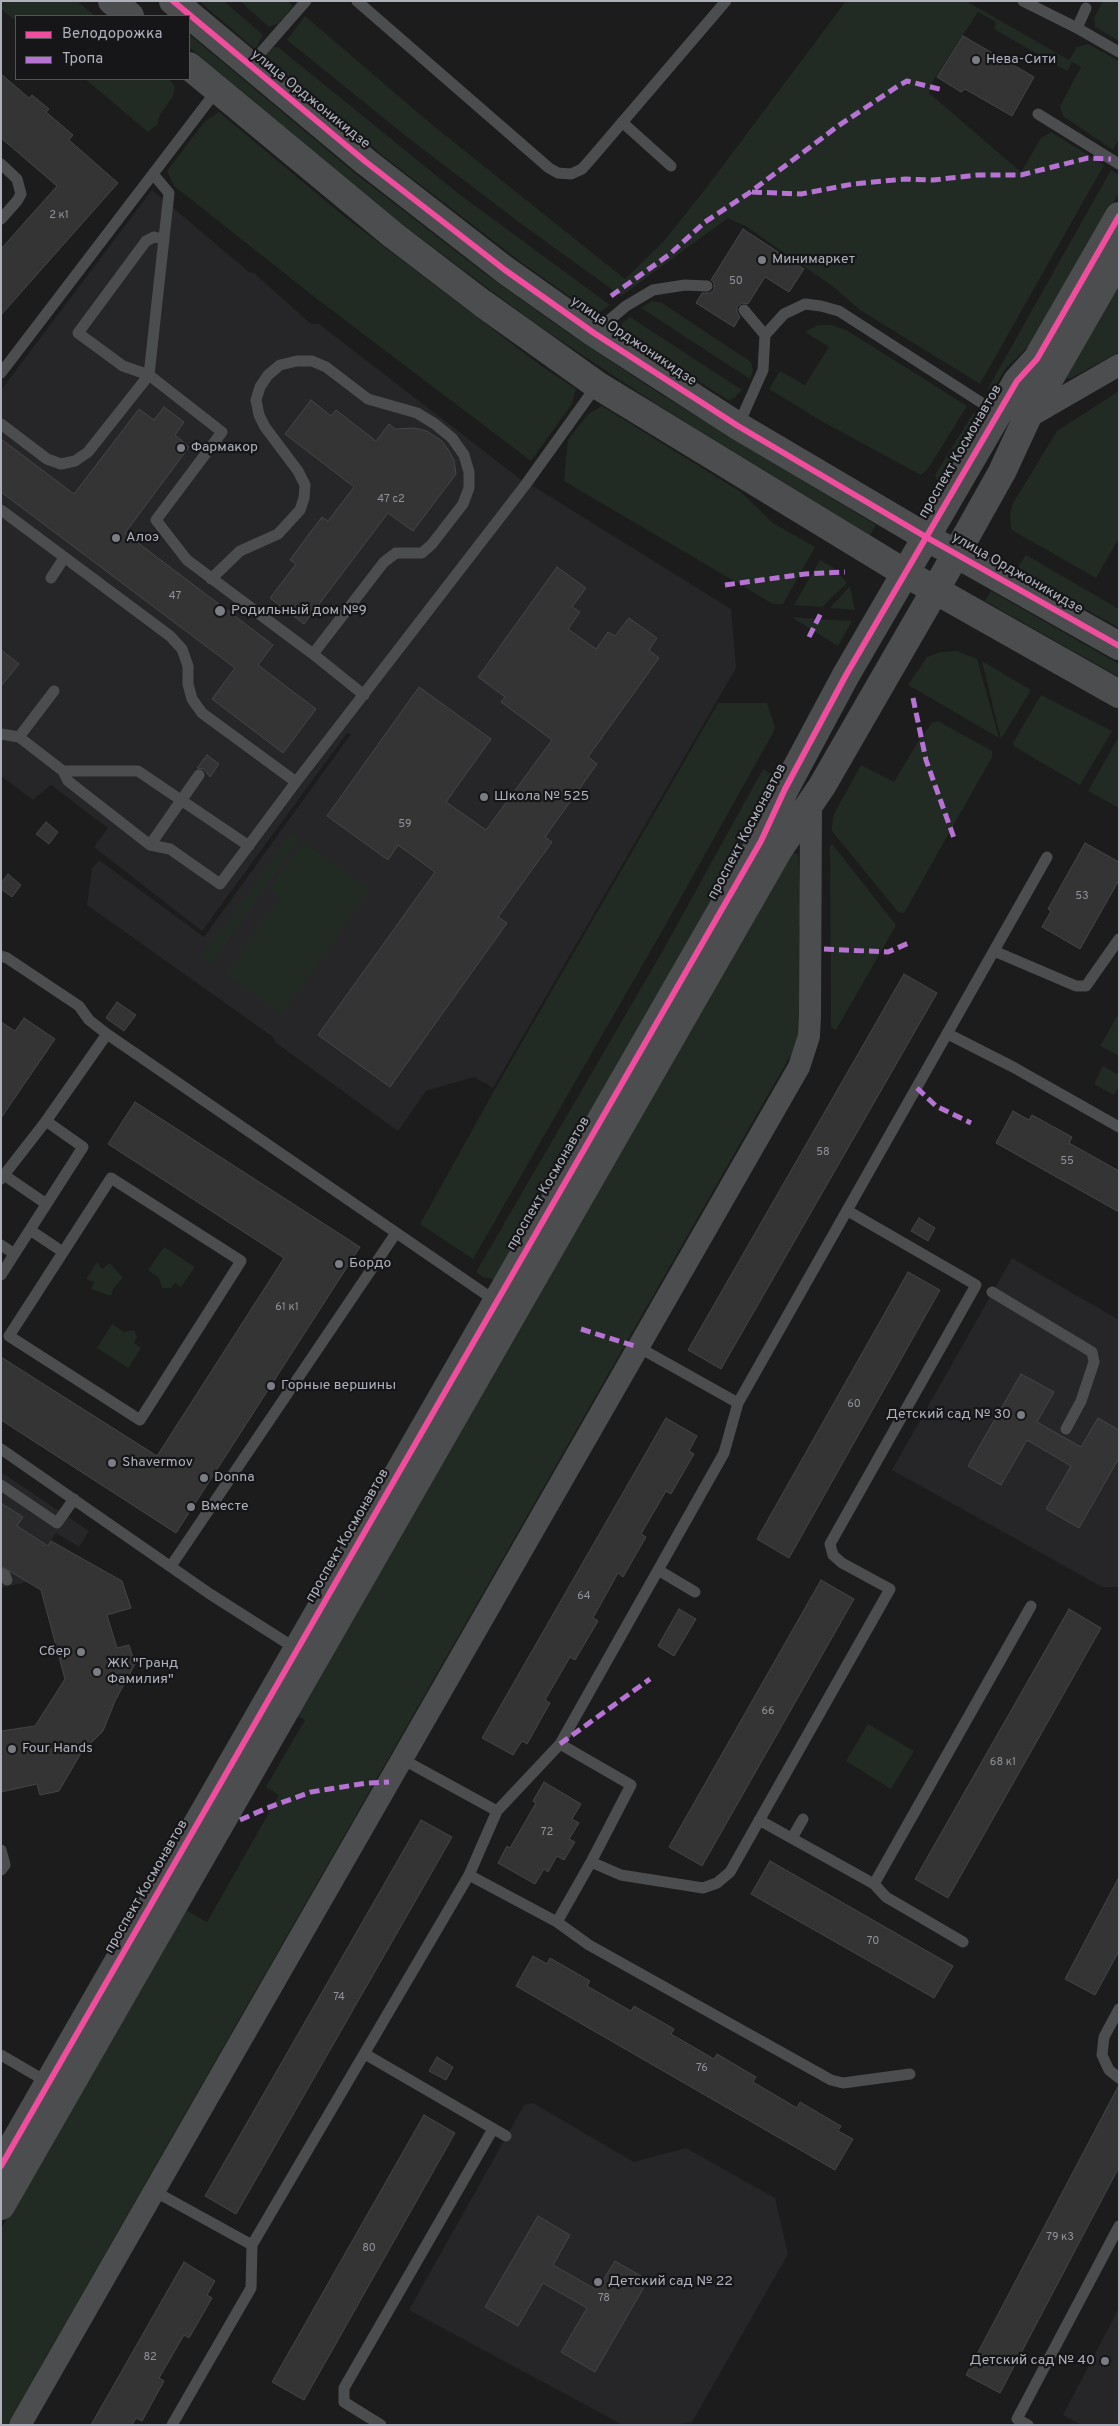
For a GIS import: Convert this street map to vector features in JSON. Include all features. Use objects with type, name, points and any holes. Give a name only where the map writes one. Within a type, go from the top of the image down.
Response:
[{"type":"street","points":[[112,1],[129,15]]},
{"type":"street","name":"улица Орджоникидзе","points":[[172,1],[189,15]]},
{"type":"street","name":"улица Орджоникидзе","points":[[190,16],[420,204],[505,270],[594,333],[738,426],[926,537],[1119,646]]},
{"type":"street","points":[[190,67],[339,192],[408,246],[482,303],[597,385],[906,573],[1119,694]]},
{"type":"street","name":"проспект Космонавтов","points":[[506,1306],[761,840],[785,788],[846,675],[1017,381],[1037,359],[1119,216]]},
{"type":"street","name":"проспект Космонавтов","points":[[1,2206],[58,2088],[506,1306],[778,851],[811,805],[956,554],[1002,472],[1027,418],[1119,258]]},
{"type":"street","points":[[1027,418],[1119,365]]},
{"type":"street","points":[[20,2425],[798,1067],[809,1036],[810,1016],[811,805]]},
{"type":"street","name":"проспект Космонавтов","points":[[1,2166],[58,2088]]},
{"type":"lane","points":[[249,66],[306,1]]},
{"type":"lane","points":[[357,1],[548,168],[558,173],[570,174],[582,169],[726,1]]},
{"type":"lane","points":[[1023,1],[1119,52]]},
{"type":"lane","points":[[1076,28],[1086,8]]},
{"type":"lane","points":[[1,373],[217,90]]},
{"type":"lane","points":[[1038,114],[1119,164]]},
{"type":"lane","points":[[622,122],[671,166]]},
{"type":"lane","points":[[1,164],[17,179],[20,194],[17,201],[1,220]]},
{"type":"lane","points":[[1,424],[47,458],[61,464],[75,461],[88,452],[150,375],[169,193],[153,174]]},
{"type":"lane","points":[[163,238],[154,237],[146,242],[78,333],[123,366],[150,375],[222,432],[156,520],[187,560],[313,654],[364,695]]},
{"type":"lane","points":[[594,333],[626,306],[653,290],[685,285],[707,286]]},
{"type":"lane","points":[[738,426],[763,370],[766,335],[784,314],[805,304],[839,311],[999,414]]},
{"type":"lane","points":[[744,310],[766,335]]},
{"type":"lane","points":[[211,579],[223,565],[240,551],[278,534],[300,510],[304,498],[305,485],[298,471],[265,427],[259,415],[256,400],[260,387],[268,375],[280,365],[297,361],[312,362],[326,368],[368,399],[418,413],[435,424],[452,438],[464,455],[469,472],[469,488],[463,504],[432,544],[422,553],[396,553],[384,562],[313,654]]},
{"type":"lane","points":[[1,734],[19,737],[63,771],[68,781],[150,845],[170,849],[220,884],[296,782],[526,484],[597,385]]},
{"type":"lane","points":[[1,510],[170,636],[182,649],[188,666],[188,684],[192,700],[202,713],[296,782]]},
{"type":"lane","points":[[51,578],[64,558]]},
{"type":"lane","points":[[19,737],[54,690]]},
{"type":"lane","points":[[63,771],[138,771],[249,846]]},
{"type":"lane","points":[[150,845],[199,776]]},
{"type":"lane","points":[[172,2425],[251,2288],[252,2245],[469,1875],[497,1811],[560,1744],[724,1454],[738,1403],[948,1034],[1046,857]]},
{"type":"lane","points":[[994,951],[1076,986],[1086,986],[1119,939]]},
{"type":"lane","points":[[1,956],[7,958],[79,1006],[89,1020],[107,1034],[396,1233],[506,1306]]},
{"type":"lane","points":[[42,1201],[4,1171],[46,1121],[107,1034]]},
{"type":"lane","points":[[948,1034],[1013,1067],[1119,1127]]},
{"type":"lane","points":[[1,1275],[83,1147],[46,1121]]},
{"type":"lane","points":[[111,1178],[241,1261],[140,1420],[10,1336],[63,1252],[111,1178]]},
{"type":"lane","points":[[591,1862],[621,1875],[703,1888],[717,1883],[730,1872],[890,1590],[842,1563],[833,1555],[830,1544],[976,1285],[848,1211]]},
{"type":"lane","points":[[30,1230],[63,1252]]},
{"type":"lane","points":[[171,1566],[396,1233]]},
{"type":"lane","points":[[992,1292],[1092,1352],[1094,1362],[1081,1401],[1066,1429]]},
{"type":"lane","points":[[638,1347],[738,1403]]},
{"type":"lane","points":[[1,1449],[210,1594],[306,1655]]},
{"type":"lane","points":[[1,1485],[57,1523],[74,1499]]},
{"type":"lane","points":[[658,1570],[695,1592]]},
{"type":"lane","points":[[874,1884],[1032,1606]]},
{"type":"lane","points":[[557,1922],[631,1785],[560,1744]]},
{"type":"lane","points":[[402,1759],[497,1811]]},
{"type":"lane","points":[[792,1838],[803,1819]]},
{"type":"lane","points":[[759,1820],[874,1884],[886,1897],[963,1942]]},
{"type":"lane","points":[[1,1850],[5,1864],[1,1870]]},
{"type":"lane","points":[[469,1875],[557,1922],[589,1945],[831,2080],[843,2083],[910,2074]]},
{"type":"lane","points":[[1119,2010],[1104,2037],[1102,2055],[1109,2070],[1119,2078]]},
{"type":"lane","points":[[365,2054],[506,2136]]},
{"type":"lane","points":[[1,2055],[58,2088]]},
{"type":"lane","points":[[381,2425],[344,2402],[344,2388],[494,2128]]},
{"type":"lane","points":[[154,2191],[252,2245]]},
{"type":"lane","points":[[1028,2425],[1017,2419],[1119,2226]]},
{"type":"shaded area","points":[[1,1],[77,1],[94,15],[15,15],[15,20],[1,9]]},
{"type":"shaded area","points":[[199,1],[224,1],[263,35],[255,49]]},
{"type":"shaded area","points":[[240,1],[287,1],[293,6],[279,23],[269,27]]},
{"type":"shaded area","points":[[846,1],[966,1],[1069,60],[1077,47],[1088,44],[1119,61],[1119,139],[1113,150],[1063,116],[1060,106],[1081,67],[1072,62],[1067,71],[994,29],[996,24],[994,21],[978,12],[934,79],[929,93],[1021,172],[1041,138],[1051,132],[1104,165],[980,384],[860,310],[835,288],[747,227],[728,218],[621,296],[520,223],[407,137],[287,40],[305,16],[430,123],[625,279],[664,241],[710,183]]},
{"type":"shaded area","points":[[1103,1],[1119,1],[1119,41],[1095,27],[1094,18]]},
{"type":"shaded area","points":[[190,35],[356,174],[483,272],[568,333],[662,395],[876,525],[870,535],[656,404],[533,322],[383,210],[315,155],[190,48]]},
{"type":"shaded area","points":[[273,47],[278,47],[459,194],[610,305],[597,314],[593,313],[522,263],[387,159],[265,57]]},
{"type":"shaded area","points":[[86,80],[170,80],[175,86],[173,96],[160,115],[157,125],[148,132]]},
{"type":"shaded area","points":[[219,112],[345,217],[540,365],[576,389],[572,404],[531,461],[317,299],[174,186],[167,171],[204,122]]},
{"type":"shaded area","points":[[1111,170],[1119,175],[1119,193],[1031,344],[1006,368],[994,388],[987,390]]},
{"type":"shaded area","points":[[152,190],[249,272],[254,273],[311,324],[319,324],[532,488],[533,486],[731,609],[736,668],[493,1088],[474,1077],[426,1091],[398,1131],[276,1043],[273,1037],[87,905],[92,869],[99,860],[204,937],[351,734],[347,733],[202,931],[94,847],[108,828],[51,785],[33,800],[1,776],[1,390]]},
{"type":"shaded area","points":[[1119,279],[1119,352],[1069,379],[1066,377]]},
{"type":"shaded area","points":[[652,301],[662,303],[751,362],[753,370],[750,379],[641,308]]},
{"type":"shaded area","points":[[630,317],[742,390],[734,398],[728,400],[621,332],[622,323]]},
{"type":"shaded area","points":[[818,325],[832,325],[848,331],[967,406],[928,469],[921,475],[823,422],[769,389],[780,371],[805,385],[829,347],[805,332]]},
{"type":"shaded area","points":[[1119,391],[1119,538],[1096,578],[1015,532],[1011,529],[1010,514],[1013,503],[1057,431]]},
{"type":"shaded area","points":[[602,406],[741,492],[773,523],[815,547],[783,604],[773,604],[564,481],[568,440],[588,414]]},
{"type":"shaded area","points":[[974,412],[977,420],[940,483],[935,475]]},
{"type":"shaded area","points":[[1026,555],[1119,609],[1119,628],[1016,570]]},
{"type":"shaded area","points":[[820,560],[834,568],[847,583],[822,607],[794,605]]},
{"type":"shaded area","points":[[850,586],[855,610],[830,608],[842,595]]},
{"type":"shaded area","points":[[991,591],[1119,664],[1119,677],[985,601]]},
{"type":"shaded area","points":[[791,617],[831,620],[852,621],[838,646]]},
{"type":"shaded area","points":[[957,651],[977,659],[999,738],[908,685],[927,657],[941,652]]},
{"type":"shaded area","points":[[982,661],[1031,690],[1001,739]]},
{"type":"shaded area","points":[[1041,695],[1112,731],[1080,785],[1015,747],[1013,743]]},
{"type":"shaded area","points":[[718,703],[767,703],[775,727],[773,733],[661,933],[473,1259],[420,1224],[495,1089]]},
{"type":"shaded area","points":[[938,721],[992,751],[992,757],[904,913],[898,912],[832,831],[834,814],[861,765],[894,782],[919,740],[932,723]]},
{"type":"shaded area","points":[[1119,736],[1119,808],[1088,791]]},
{"type":"shaded area","points":[[763,769],[771,774],[762,793],[759,818],[496,1280],[483,1277],[476,1272],[662,952]]},
{"type":"shaded area","points":[[290,834],[298,839],[212,964],[201,955],[221,928],[223,928]]},
{"type":"shaded area","points":[[303,842],[370,889],[282,1014],[226,974],[281,897],[270,888]]},
{"type":"shaded area","points":[[832,844],[896,925],[836,1030],[831,1027],[830,847]]},
{"type":"shaded area","points":[[792,853],[798,854],[803,926],[799,926],[800,1039],[7,2425],[1,2425],[1,2229],[184,1909],[207,1922],[279,1795],[266,1787],[305,1720],[296,1715]]},
{"type":"shaded area","points":[[1119,1013],[1119,1056],[1100,1046]]},
{"type":"shaded area","points":[[1103,1066],[1119,1075],[1119,1086],[1114,1095],[1094,1084]]},
{"type":"shaded area","points":[[164,1247],[195,1267],[181,1287],[175,1283],[171,1288],[162,1288],[159,1278],[148,1270]]},
{"type":"shaded area","name":"Детский сад № 30","points":[[1012,1258],[1119,1320],[1119,1587],[1102,1587],[892,1470]]},
{"type":"shaded area","points":[[97,1262],[102,1269],[110,1263],[123,1278],[113,1289],[111,1296],[91,1289],[94,1282],[86,1279]]},
{"type":"shaded area","points":[[112,1324],[124,1332],[134,1330],[137,1337],[134,1343],[141,1348],[128,1368],[97,1348]]},
{"type":"shaded area","points":[[1,1472],[89,1531],[79,1547],[56,1533],[26,1582],[1,1588]]},
{"type":"shaded area","points":[[868,1724],[914,1751],[891,1789],[846,1761]]},
{"type":"shaded area","name":"Детский сад № 22","points":[[533,2103],[634,2162],[686,2148],[775,2198],[788,2254],[692,2422],[674,2425],[623,2425],[409,2310],[524,2105]]},
{"type":"shaded area","name":"Детский сад № 40","points":[[1119,2308],[1119,2425],[1081,2425],[1063,2415]]},
{"type":"building","name":"Нева-Сити","points":[[963,36],[1034,77],[1012,116],[965,89],[961,92],[937,77]]},
{"type":"building","points":[[1,74],[29,98],[32,95],[49,109],[46,112],[73,135],[69,140],[118,183],[1,315],[1,249],[57,186],[1,138]]},
{"type":"building","points":[[743,229],[804,269],[789,292],[765,277],[748,304],[742,303],[737,307],[740,317],[734,327],[696,303],[702,293],[710,293],[714,290],[714,283],[711,280]]},
{"type":"building","points":[[311,400],[331,416],[336,410],[376,441],[389,424],[395,429],[414,428],[427,431],[442,441],[449,451],[454,460],[456,474],[413,531],[388,513],[304,624],[270,598],[296,564],[290,560],[309,534],[322,517],[328,521],[354,487],[285,434]]},
{"type":"building","points":[[164,407],[184,422],[175,435],[189,447],[125,533],[273,645],[258,665],[316,709],[283,753],[212,699],[235,668],[1,492],[1,439],[74,494],[139,409],[154,420]]},
{"type":"building","points":[[557,567],[586,588],[572,607],[580,612],[568,629],[596,649],[608,632],[615,636],[629,618],[657,638],[649,650],[659,658],[588,757],[597,764],[545,837],[552,842],[498,917],[507,923],[390,1087],[318,1035],[435,872],[398,845],[388,860],[327,816],[419,687],[491,739],[446,802],[486,830],[552,740],[501,702],[505,697],[478,677]]},
{"type":"building","points":[[1,650],[19,664],[1,686]]},
{"type":"building","points":[[207,755],[219,764],[210,777],[204,769],[197,768]]},
{"type":"building","points":[[46,822],[58,832],[49,844],[36,834]]},
{"type":"building","points":[[1085,843],[1119,862],[1119,880],[1080,949],[1042,927],[1051,911],[1048,909]]},
{"type":"building","points":[[8,874],[21,885],[12,897],[1,889],[1,883]]},
{"type":"building","points":[[904,974],[937,993],[721,1369],[688,1350]]},
{"type":"building","points":[[117,1002],[136,1015],[124,1031],[106,1018]]},
{"type":"building","points":[[24,1018],[55,1039],[1,1118],[1,1022],[15,1031]]},
{"type":"building","points":[[135,1102],[360,1247],[176,1533],[1,1420],[1,1357],[157,1456],[284,1258],[108,1144]]},
{"type":"building","points":[[1013,1111],[1029,1120],[1032,1115],[1072,1137],[1069,1143],[1119,1171],[1119,1212],[996,1143]]},
{"type":"building","points":[[919,1218],[935,1228],[928,1241],[911,1231]]},
{"type":"building","points":[[908,1272],[940,1290],[789,1558],[757,1539]]},
{"type":"building","points":[[1021,1374],[1054,1392],[1037,1422],[1081,1447],[1098,1418],[1119,1430],[1119,1458],[1079,1528],[1046,1509],[1071,1466],[1027,1440],[1001,1485],[968,1466]]},
{"type":"building","points":[[666,1418],[697,1436],[689,1451],[694,1454],[671,1494],[666,1491],[641,1534],[646,1537],[623,1577],[618,1573],[593,1618],[598,1621],[575,1660],[570,1657],[545,1700],[550,1703],[527,1744],[522,1741],[513,1755],[482,1738]]},
{"type":"building","name":"ЖК \"Гранд Фамилия\"","points":[[1,1503],[23,1517],[17,1526],[48,1546],[51,1541],[122,1581],[131,1608],[107,1615],[117,1648],[129,1645],[135,1664],[115,1701],[103,1731],[81,1753],[59,1791],[40,1795],[37,1784],[1,1792],[1,1731],[35,1726],[65,1679],[41,1590],[1,1566]]},
{"type":"building","points":[[821,1580],[854,1599],[702,1866],[669,1847]]},
{"type":"building","points":[[679,1609],[696,1619],[674,1656],[658,1646]]},
{"type":"building","points":[[1069,1609],[1101,1628],[948,1898],[915,1879]]},
{"type":"building","points":[[544,1782],[581,1804],[572,1819],[579,1823],[569,1839],[575,1842],[564,1860],[557,1856],[548,1872],[544,1869],[535,1884],[498,1863],[507,1846],[510,1848],[536,1803],[533,1801]]},
{"type":"building","points":[[421,1820],[452,1837],[236,2214],[205,2196]]},
{"type":"building","points":[[770,1861],[953,1966],[934,1998],[751,1894]]},
{"type":"building","points":[[1119,1877],[1119,1951],[1095,1995],[1065,1979]]},
{"type":"building","points":[[533,1956],[547,1964],[550,1958],[590,1981],[587,1986],[631,2011],[634,2006],[674,2029],[671,2034],[714,2059],[717,2054],[756,2077],[753,2082],[797,2108],[800,2102],[841,2126],[838,2131],[853,2139],[835,2170],[516,1986]]},
{"type":"building","points":[[437,2057],[453,2067],[446,2080],[429,2071]]},
{"type":"building","points":[[1119,2085],[1119,2167],[1000,2393],[966,2375]]},
{"type":"building","points":[[424,2115],[455,2133],[304,2400],[272,2382]]},
{"type":"building","points":[[538,2216],[570,2235],[553,2265],[597,2290],[615,2261],[648,2280],[595,2372],[561,2352],[587,2308],[543,2283],[518,2326],[485,2307]]},
{"type":"building","points":[[184,2262],[215,2281],[207,2295],[212,2298],[189,2338],[184,2335],[159,2378],[164,2381],[142,2421],[136,2418],[132,2425],[91,2425]]},
{"type":"marked path","points":[[611,296],[670,254],[705,222],[749,193],[838,126],[898,86],[907,81],[943,90]]},
{"type":"marked path","points":[[752,192],[801,194],[853,184],[905,179],[933,180],[978,175],[1021,175],[1088,158],[1111,159]]},
{"type":"marked path","points":[[725,585],[805,574],[845,572]]},
{"type":"marked path","points":[[809,637],[821,613]]},
{"type":"marked path","points":[[913,698],[926,760],[954,838]]},
{"type":"marked path","points":[[824,949],[888,952],[911,942]]},
{"type":"marked path","points":[[917,1088],[936,1106],[971,1123]]},
{"type":"marked path","points":[[581,1329],[638,1347]]},
{"type":"marked path","points":[[560,1744],[650,1679]]},
{"type":"marked path","points":[[240,1820],[311,1792],[367,1783],[389,1782]]},
{"type":"cycle path","points":[[173,1],[190,15]]},
{"type":"cycle path","points":[[190,15],[366,162],[505,270],[594,333],[738,426],[926,537],[1119,646]]},
{"type":"cycle path","points":[[1,2166],[761,841],[785,789],[846,675],[1017,381],[1037,359],[1119,216]]},
{"type":"place","name":"Нева-Сити","points":[[976,60]]},
{"type":"place","name":"Минимаркет","points":[[762,260]]},
{"type":"place","name":"Фармакор","points":[[181,448]]},
{"type":"place","name":"Алоэ","points":[[116,538]]},
{"type":"place","name":"Родильный дом №9","points":[[220,611]]},
{"type":"place","name":"Школа № 525","points":[[484,797]]},
{"type":"place","name":"Бордо","points":[[339,1264]]},
{"type":"place","name":"Горные вершины","points":[[271,1386]]},
{"type":"place","name":"Детский сад № 30","points":[[1021,1415]]},
{"type":"place","name":"Shavermov","points":[[112,1463]]},
{"type":"place","name":"Donna","points":[[204,1478]]},
{"type":"place","name":"Вместе","points":[[191,1507]]},
{"type":"place","name":"Сбер","points":[[81,1652]]},
{"type":"place","name":"ЖК \"Гранд Фамилия\"","points":[[97,1672]]},
{"type":"place","name":"Four Hands","points":[[12,1749]]},
{"type":"place","name":"Детский сад № 22","points":[[598,2282]]},
{"type":"place","name":"Детский сад № 40","points":[[1105,2361]]}]
